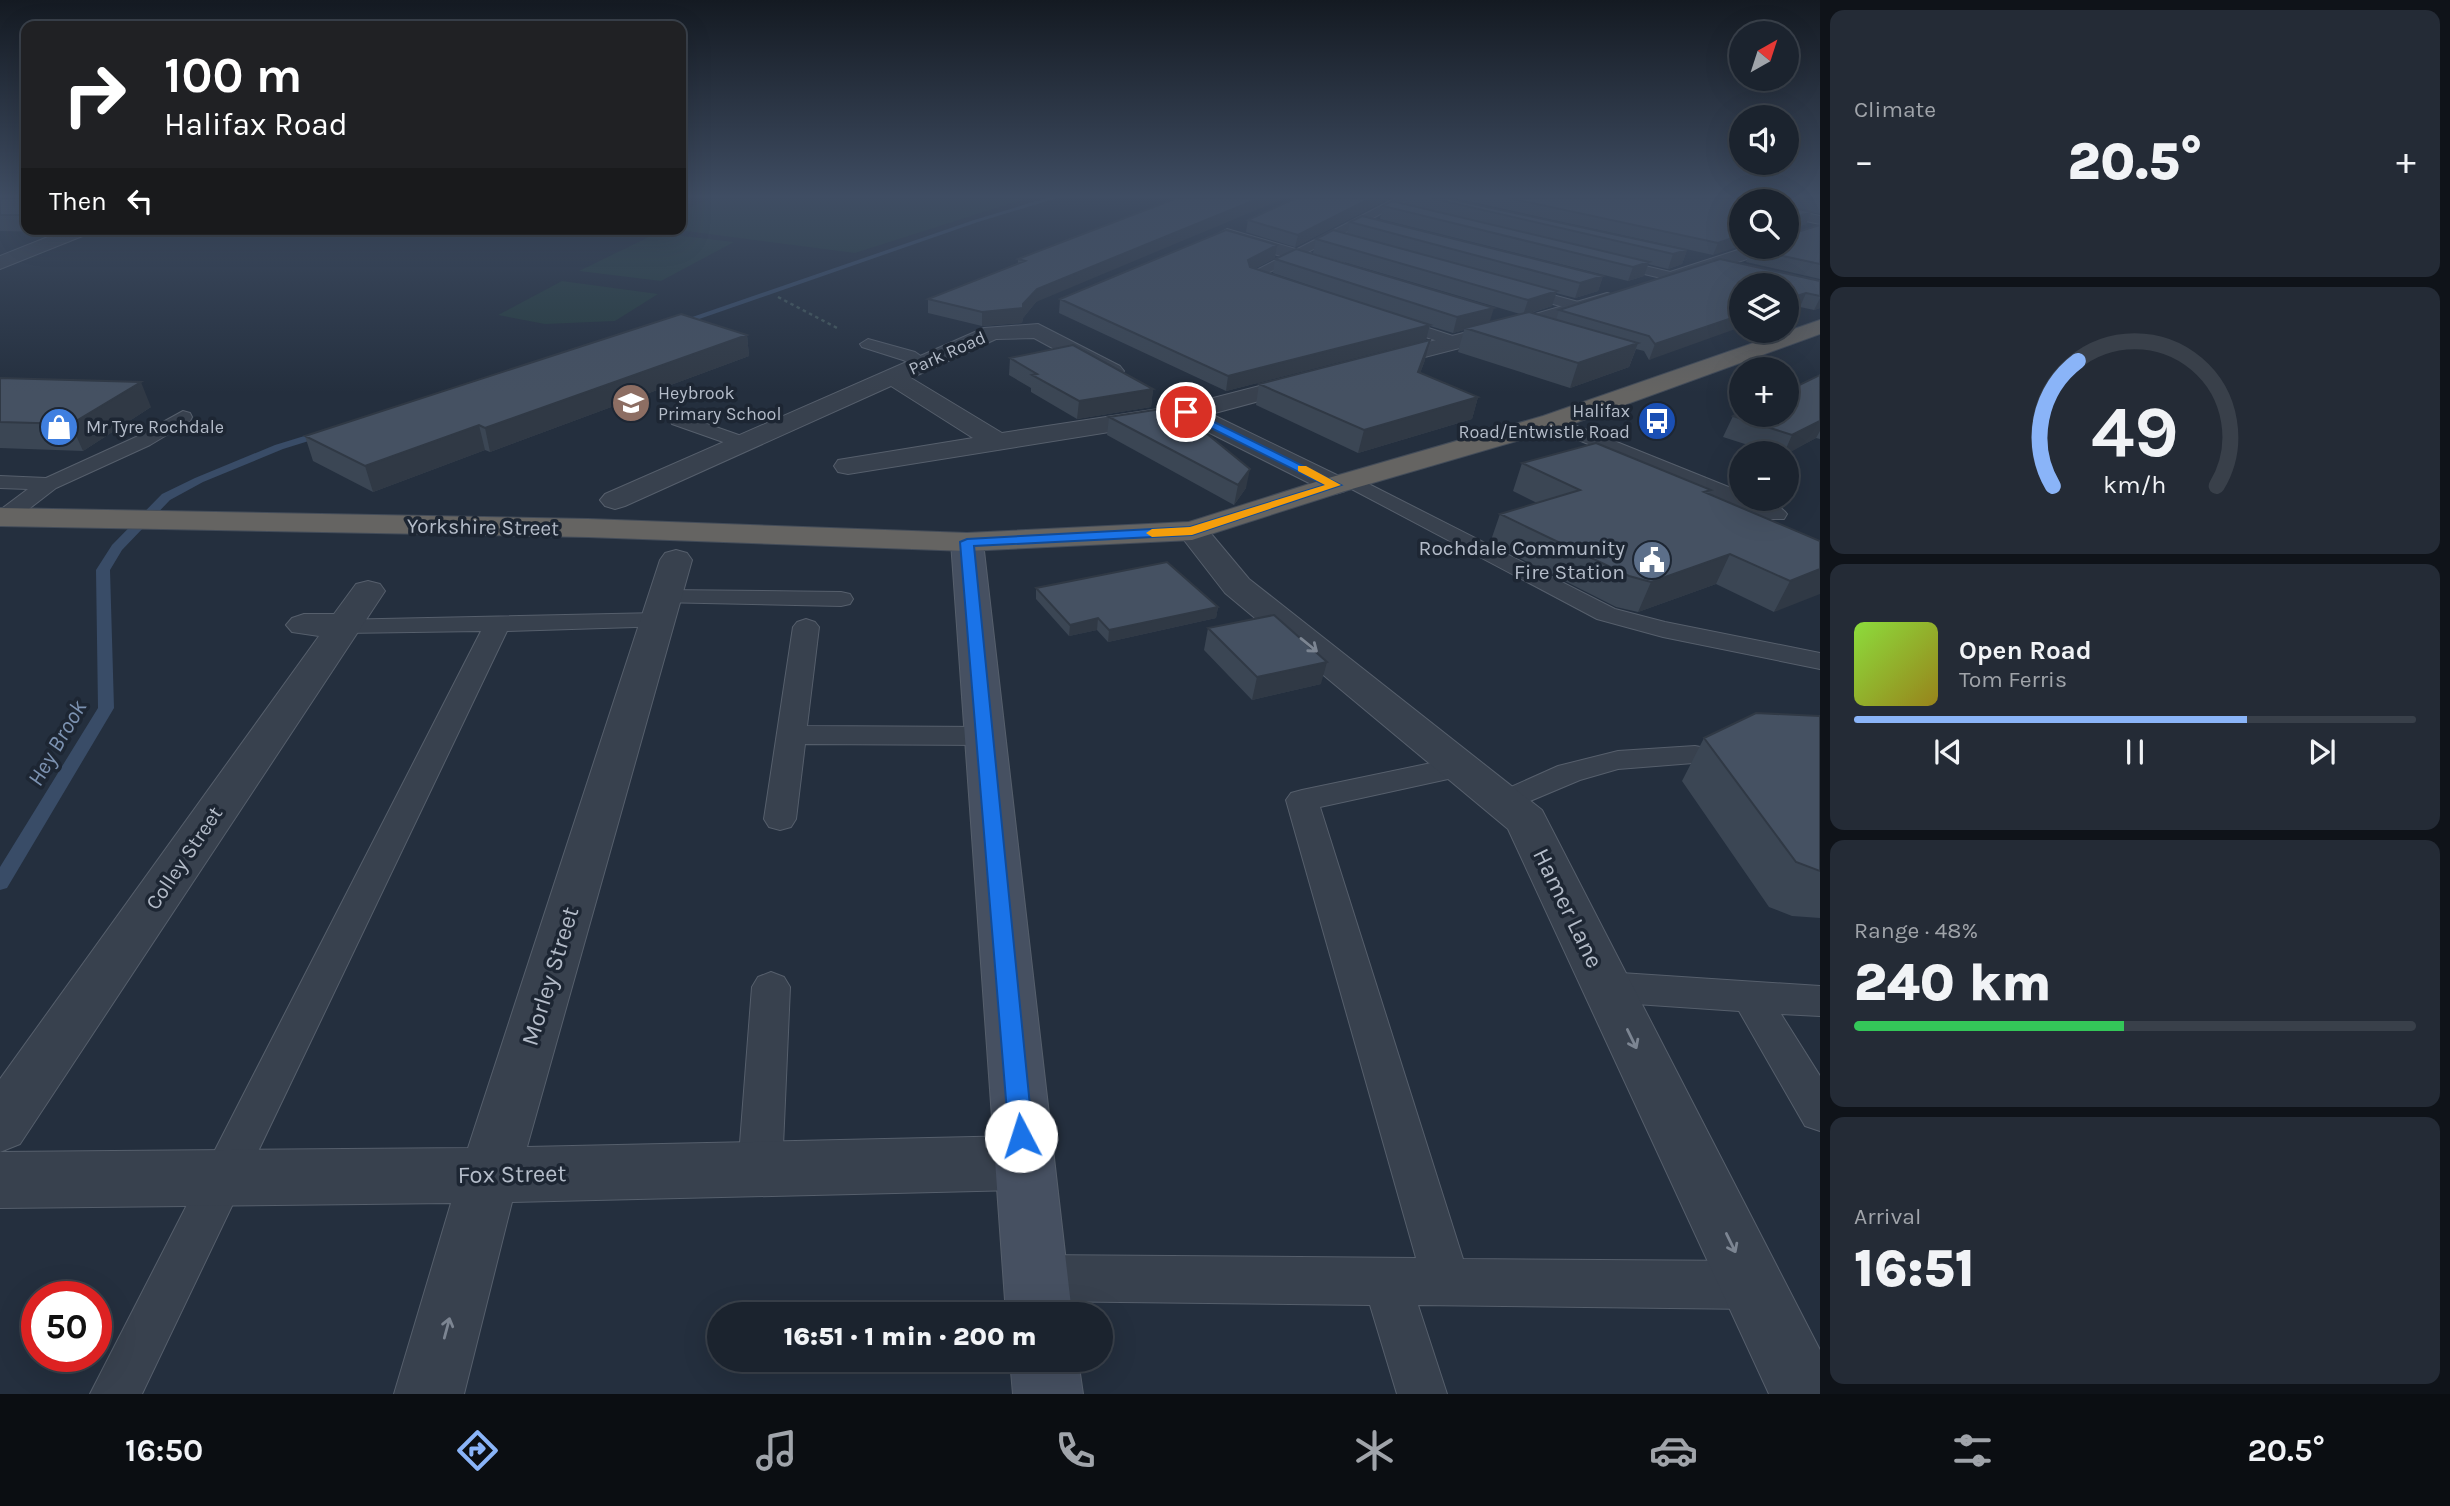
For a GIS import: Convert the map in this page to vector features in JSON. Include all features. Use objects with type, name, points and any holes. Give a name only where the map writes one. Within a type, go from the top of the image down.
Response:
[{"type":"highway","name":"Yorkshire Street","points":[[2,517],[588,528],[967,542],[1192,531],[1343,483],[1552,422],[1820,327]]},
{"type":"main road","points":[[967,542],[1037,1296]]},
{"type":"main road","points":[[1045,1372],[1048,1394]]},
{"type":"street","points":[[1324,263],[1359,274]]},
{"type":"street","points":[[1713,263],[1756,272]]},
{"type":"street","points":[[1362,367],[1526,324],[1717,264]]},
{"type":"street","points":[[1487,313],[1562,336]]},
{"type":"street","name":"Park Road","points":[[615,500],[992,333],[1041,320],[1129,380]]},
{"type":"street","points":[[848,466],[1186,412],[1335,373]]},
{"type":"street","points":[[893,377],[996,441]]},
{"type":"street","points":[[1152,393],[1186,412],[1343,483]]},
{"type":"street","name":"Hamer Lane","points":[[1192,531],[1237,586],[1525,821],[1805,1394]]},
{"type":"street","name":"Morley Street","points":[[429,1394],[489,1175],[667,593]]},
{"type":"street","name":"Colley Street","points":[[0,1126],[339,613]]},
{"type":"street","name":"Fox Street","points":[[0,1180],[489,1175],[1023,1163]]},
{"type":"lane","points":[[1277,263],[1254,275],[1292,288]]},
{"type":"lane","points":[[1617,263],[1674,277]]},
{"type":"lane","points":[[1502,285],[1581,307]]},
{"type":"lane","points":[[1380,317],[1456,342]]},
{"type":"lane","points":[[868,344],[909,356],[923,364]]},
{"type":"lane","points":[[2,517],[49,485],[144,442],[183,417]]},
{"type":"lane","points":[[679,420],[743,443]]},
{"type":"lane","points":[[1552,422],[1776,514]]},
{"type":"lane","points":[[0,482],[49,485]]},
{"type":"lane","points":[[1343,483],[1606,614],[1663,629],[1820,661]]},
{"type":"lane","points":[[339,613],[498,623],[667,593],[841,599]]},
{"type":"lane","points":[[115,1394],[498,623]]},
{"type":"lane","points":[[780,819],[806,627]]},
{"type":"lane","points":[[792,736],[985,736]]},
{"type":"lane","points":[[1504,802],[1569,773],[1618,760],[1695,755]]},
{"type":"lane","points":[[1446,1281],[1302,800],[1460,767]]},
{"type":"lane","points":[[760,1169],[771,987]]},
{"type":"lane","points":[[1606,987],[1820,1001]]},
{"type":"lane","points":[[1750,996],[1820,1113]]},
{"type":"lane","points":[[1386,1281],[1422,1394]]},
{"type":"lane","points":[[1037,1296],[1386,1281],[1752,1285]]},
{"type":"path","points":[[778,297],[868,344]]},
{"type":"green space","points":[[595,263],[695,263],[661,281],[579,271]]},
{"type":"green space","points":[[562,281],[658,294],[615,321],[545,324],[498,315]]},
{"type":"building","points":[[1020,263],[1101,263],[1037,289],[1023,304],[1023,308],[982,312],[928,299]]},
{"type":"building","points":[[1146,263],[1249,263],[1250,267],[1430,325],[1228,376],[1060,299]]},
{"type":"building","points":[[1288,263],[1343,263],[1494,308],[1457,317]]},
{"type":"building","points":[[1400,263],[1454,263],[1557,291],[1528,300]]},
{"type":"building","points":[[1505,263],[1551,263],[1603,276],[1580,283]]},
{"type":"building","points":[[1617,263],[1646,263],[1633,267]]},
{"type":"building","points":[[1707,263],[1738,263],[1784,273],[1729,273],[1729,319],[1655,344],[1649,336],[1559,310]]},
{"type":"building","points":[[1799,276],[1820,281],[1820,296],[1806,293],[1799,295]]},
{"type":"building","points":[[1529,312],[1638,343],[1578,363],[1465,328]]},
{"type":"building","points":[[681,314],[747,335],[485,428],[479,425],[365,466],[305,436]]},
{"type":"building","points":[[1430,340],[1418,372],[1478,397],[1364,430],[1259,384]]},
{"type":"building","points":[[1073,345],[1153,389],[1079,401],[1032,375],[1037,374],[1010,358]]},
{"type":"building","points":[[1820,375],[1820,421],[1792,435],[1767,427],[1799,427],[1799,385]]},
{"type":"building","points":[[0,378],[141,382],[71,424],[0,422]]},
{"type":"building","points":[[1174,407],[1250,469],[1238,485],[1109,417]]},
{"type":"building","points":[[1596,443],[1711,490],[1704,492],[1729,503],[1729,511],[1749,511],[1820,541],[1820,569],[1790,581],[1730,554],[1651,582],[1629,576],[1500,514],[1580,490],[1522,463]]},
{"type":"building","points":[[1167,562],[1218,607],[1109,630],[1098,618],[1070,625],[1036,588]]},
{"type":"building","points":[[1274,615],[1327,662],[1257,677],[1208,628]]},
{"type":"building","points":[[1756,713],[1820,716],[1820,871],[1796,862],[1704,738]]},
{"type":"waterway","name":"Hey Brook","points":[[676,324],[854,263]]},
{"type":"waterway","name":"Hey Brook","points":[[0,883],[106,708],[103,570],[117,548],[166,497],[199,480],[279,447],[324,433]]},
{"type":"slow traffic","points":[[1152,533],[1192,531],[1335,485],[1302,469]]},
{"type":"place","name":"Heybrook Primary School","points":[[631,403]]},
{"type":"place","name":"Halifax Road/Entwistle Road","points":[[1657,421]]},
{"type":"place","name":"Mr Tyre Rochdale","points":[[59,427]]},
{"type":"place","name":"Rochdale Community Fire Station","points":[[1652,560]]},
{"type":"route","points":[[1021,1136],[967,542],[1192,531],[1335,485],[1186,412]]}]
